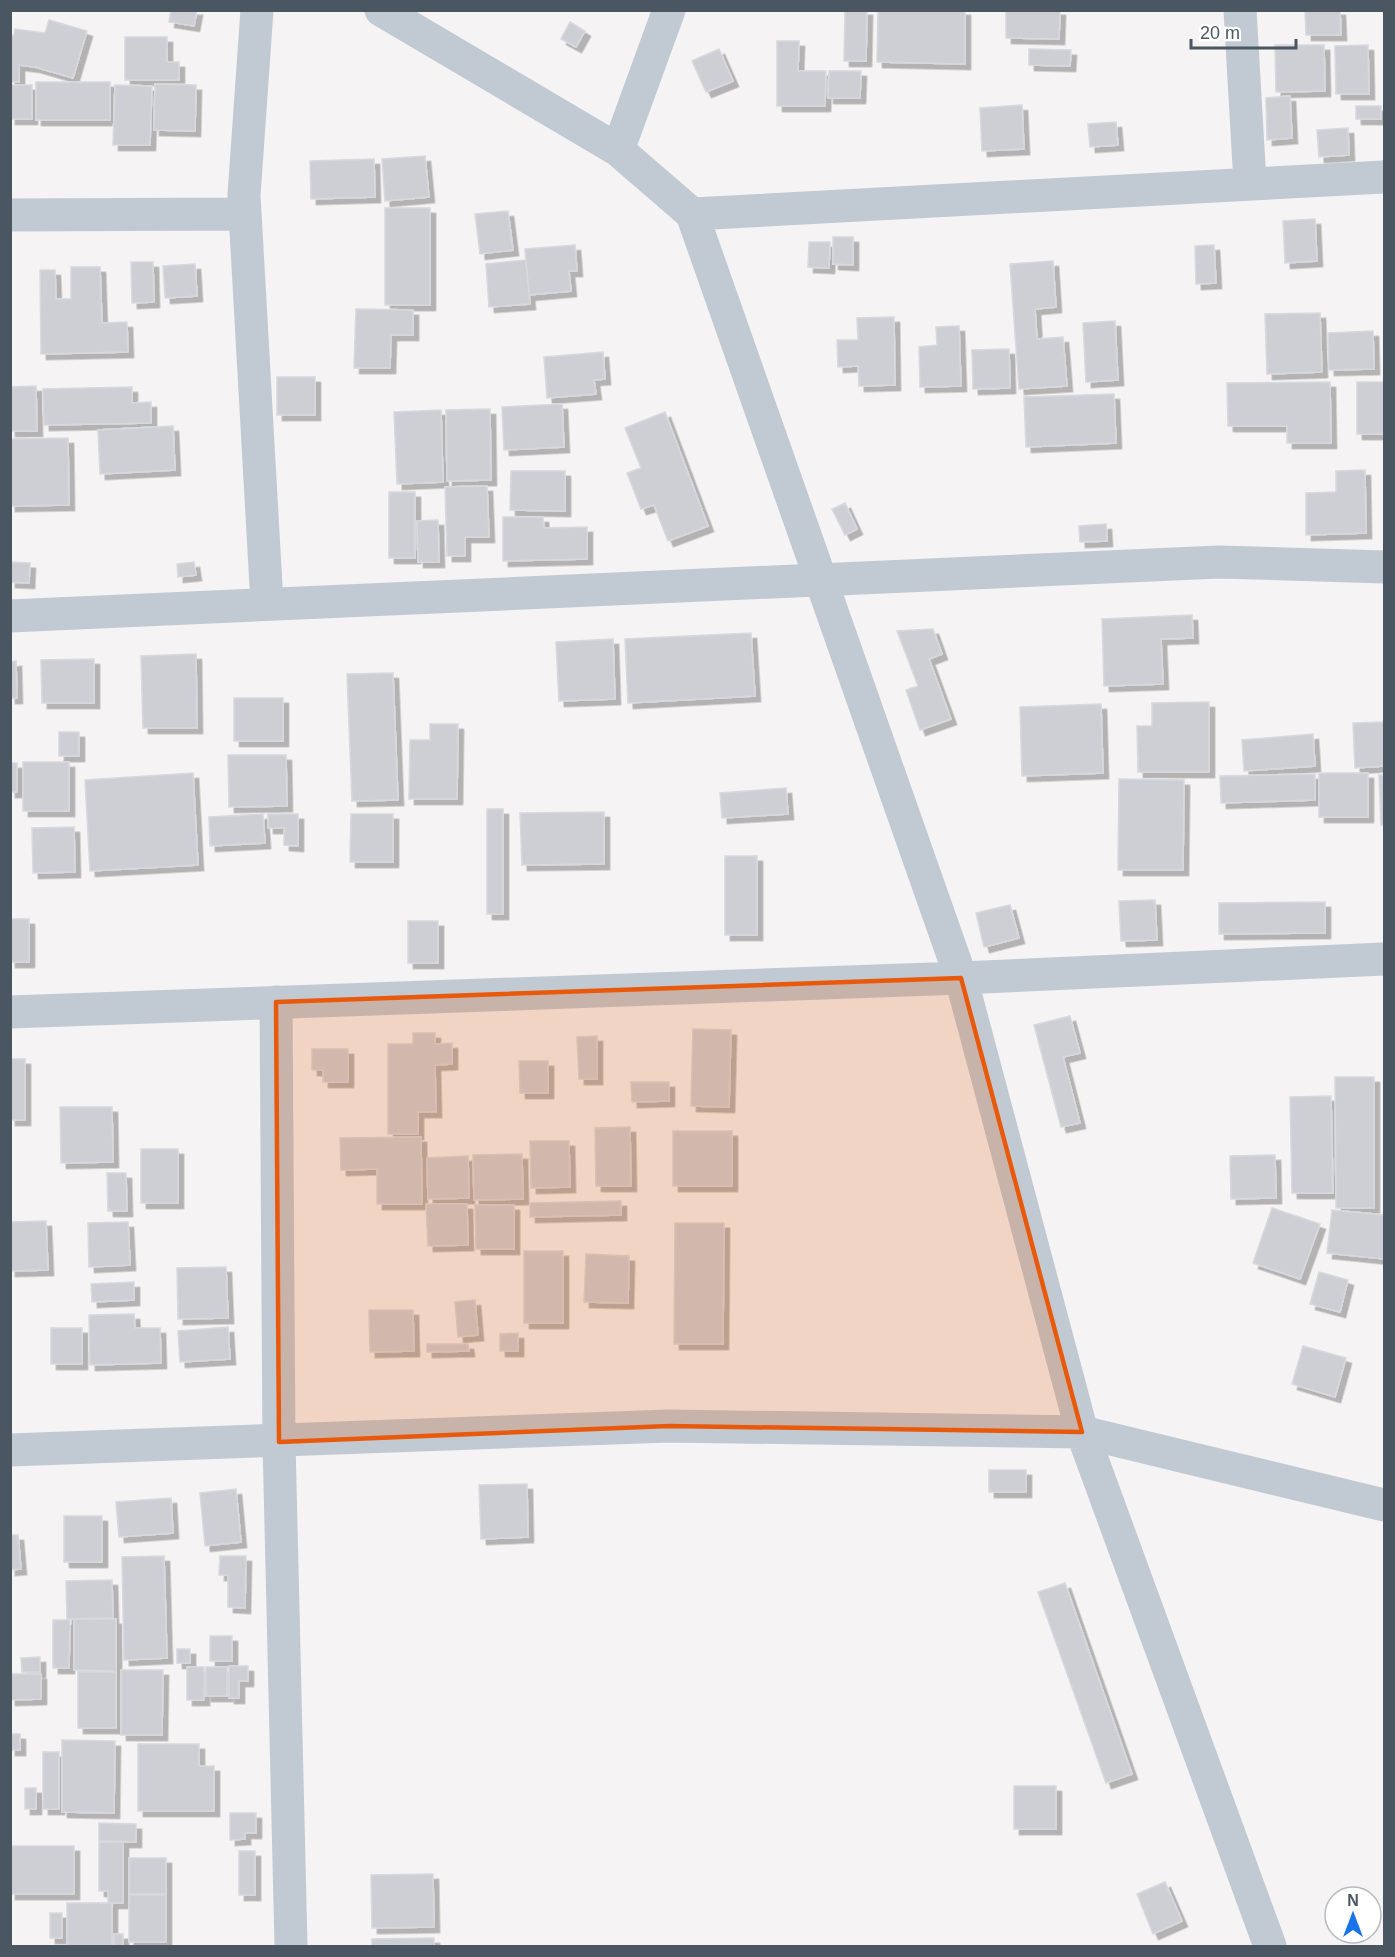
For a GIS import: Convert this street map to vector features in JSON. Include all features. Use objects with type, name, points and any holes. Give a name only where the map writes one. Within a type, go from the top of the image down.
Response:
[{"type":"street","points":[[257,10],[244,195],[267,604]]},
{"type":"street","points":[[381,10],[618,150],[692,214],[961,978],[1082,1432],[1270,1947]]},
{"type":"street","points":[[618,150],[669,10]]},
{"type":"street","points":[[1240,10],[1250,183]]},
{"type":"street","points":[[692,214],[1384,177]]},
{"type":"street","points":[[10,215],[245,214]]},
{"type":"street","points":[[10,616],[1220,562],[1384,567]]},
{"type":"street","points":[[10,1012],[961,978],[1384,959]]},
{"type":"street","points":[[276,1002],[279,1442],[291,1947]]},
{"type":"street","points":[[10,1450],[669,1426],[1082,1432],[1384,1505]]},
{"type":"highlighted area","points":[[961,978],[1082,1432],[669,1426],[279,1442],[276,1002]]},
{"type":"building","points":[[171,10],[197,10],[194,26],[169,22]]},
{"type":"building","points":[[845,10],[867,10],[866,61],[844,61]]},
{"type":"building","points":[[878,10],[965,10],[965,64],[877,62]]},
{"type":"building","points":[[1006,10],[1060,10],[1059,39],[1006,38]]},
{"type":"building","points":[[1305,10],[1340,10],[1341,35],[1306,35]]},
{"type":"building","points":[[49,20],[87,31],[73,78],[35,67],[19,65],[19,82],[10,82],[10,35],[14,35],[15,29],[45,33]]},
{"type":"building","points":[[570,22],[585,31],[576,47],[561,39]]},
{"type":"building","points":[[125,37],[167,37],[167,62],[179,62],[179,80],[125,80]]},
{"type":"building","points":[[777,41],[799,41],[798,71],[826,71],[825,106],[777,106]]},
{"type":"building","points":[[1275,45],[1324,45],[1325,91],[1276,92]]},
{"type":"building","points":[[1368,45],[1369,94],[1336,94],[1335,46]]},
{"type":"building","points":[[719,49],[733,81],[706,92],[692,61]]},
{"type":"building","points":[[1029,49],[1071,50],[1070,66],[1029,65]]},
{"type":"building","points":[[829,71],[861,71],[860,98],[828,98]]},
{"type":"building","points":[[36,82],[110,82],[110,120],[36,120]]},
{"type":"building","points":[[155,84],[196,85],[195,131],[154,130]]},
{"type":"building","points":[[10,85],[32,85],[32,119],[10,119]]},
{"type":"building","points":[[115,85],[152,86],[150,145],[113,145]]},
{"type":"building","points":[[1290,96],[1292,138],[1267,140],[1266,98]]},
{"type":"building","points":[[1022,105],[1024,149],[982,151],[980,108]]},
{"type":"building","points":[[1356,106],[1381,106],[1381,119],[1356,119]]},
{"type":"building","points":[[1116,122],[1118,145],[1090,147],[1088,124]]},
{"type":"building","points":[[1348,128],[1349,155],[1319,157],[1317,130]]},
{"type":"building","points":[[425,156],[429,197],[385,201],[382,159]]},
{"type":"building","points":[[374,159],[375,197],[311,199],[310,161]]},
{"type":"building","points":[[385,208],[430,208],[430,305],[385,305]]},
{"type":"building","points":[[508,211],[513,250],[480,254],[475,214]]},
{"type":"building","points":[[1315,219],[1317,261],[1285,263],[1283,221]]},
{"type":"building","points":[[833,237],[853,237],[853,265],[833,264]]},
{"type":"building","points":[[809,242],[830,242],[829,268],[808,267]]},
{"type":"building","points":[[575,245],[577,271],[569,271],[571,291],[529,295],[525,249]]},
{"type":"building","points":[[1214,245],[1216,283],[1196,284],[1195,246]]},
{"type":"building","points":[[526,260],[530,304],[489,307],[486,264]]},
{"type":"building","points":[[1053,261],[1056,307],[1035,309],[1037,339],[1063,337],[1067,386],[1019,389],[1010,264]]},
{"type":"building","points":[[131,262],[153,262],[154,302],[132,303]]},
{"type":"building","points":[[195,264],[197,296],[165,298],[163,266]]},
{"type":"building","points":[[71,267],[100,267],[102,323],[127,322],[128,352],[41,354],[40,270],[55,270],[56,299],[71,299]]},
{"type":"building","points":[[356,309],[413,310],[413,335],[391,335],[390,368],[354,368]]},
{"type":"building","points":[[1320,313],[1322,372],[1267,374],[1265,314]]},
{"type":"building","points":[[894,317],[895,385],[859,386],[858,366],[838,367],[837,340],[858,340],[857,318]]},
{"type":"building","points":[[1115,321],[1118,380],[1086,382],[1083,323]]},
{"type":"building","points":[[959,326],[961,386],[920,387],[919,347],[937,345],[936,327]]},
{"type":"building","points":[[1373,331],[1374,369],[1329,370],[1328,333]]},
{"type":"building","points":[[1009,349],[1010,388],[973,389],[972,350]]},
{"type":"building","points":[[603,352],[605,379],[594,380],[596,394],[547,398],[544,357]]},
{"type":"building","points":[[277,377],[315,377],[315,415],[277,415]]},
{"type":"building","points":[[1330,382],[1331,443],[1287,443],[1287,426],[1228,426],[1227,383]]},
{"type":"building","points":[[1357,382],[1384,382],[1384,434],[1357,434]]},
{"type":"building","points":[[36,386],[37,431],[10,431],[10,387]]},
{"type":"building","points":[[132,387],[132,403],[151,402],[151,423],[44,425],[43,389]]},
{"type":"building","points":[[1114,394],[1116,443],[1026,447],[1024,397]]},
{"type":"building","points":[[562,404],[564,447],[504,450],[502,407]]},
{"type":"building","points":[[490,409],[491,480],[447,481],[446,410]]},
{"type":"building","points":[[441,410],[443,482],[397,484],[394,412]]},
{"type":"building","points":[[665,412],[708,526],[668,541],[654,505],[641,509],[627,473],[641,468],[625,428]]},
{"type":"building","points":[[173,426],[175,470],[100,474],[98,430]]},
{"type":"building","points":[[68,438],[69,505],[10,506],[10,439]]},
{"type":"building","points":[[1365,470],[1366,533],[1306,535],[1306,493],[1336,492],[1336,471]]},
{"type":"building","points":[[511,471],[565,471],[565,511],[510,510]]},
{"type":"building","points":[[487,486],[489,537],[465,537],[465,556],[447,556],[445,487]]},
{"type":"building","points":[[389,492],[415,492],[415,558],[389,558]]},
{"type":"building","points":[[845,503],[857,529],[845,535],[832,509]]},
{"type":"building","points":[[503,517],[543,517],[544,528],[587,527],[587,559],[503,561]]},
{"type":"building","points":[[438,520],[439,562],[418,562],[417,521]]},
{"type":"building","points":[[1106,524],[1107,541],[1080,542],[1079,526]]},
{"type":"building","points":[[10,562],[30,563],[29,583],[10,582]]},
{"type":"building","points":[[194,562],[196,575],[178,577],[177,564]]},
{"type":"building","points":[[1192,615],[1193,638],[1161,639],[1163,684],[1104,686],[1102,619]]},
{"type":"building","points":[[933,629],[942,654],[929,659],[951,719],[920,730],[906,690],[918,686],[897,631]]},
{"type":"building","points":[[751,633],[755,696],[628,703],[625,639]]},
{"type":"building","points":[[613,639],[615,699],[559,701],[556,642]]},
{"type":"building","points":[[196,654],[197,728],[143,728],[141,656]]},
{"type":"building","points":[[94,659],[94,703],[42,703],[41,660]]},
{"type":"building","points":[[16,661],[17,698],[10,698],[10,662]]},
{"type":"building","points":[[393,673],[398,800],[352,801],[347,674]]},
{"type":"building","points":[[234,698],[283,698],[283,741],[234,741]]},
{"type":"building","points":[[1209,702],[1209,772],[1138,772],[1137,726],[1152,726],[1152,703]]},
{"type":"building","points":[[1101,704],[1103,773],[1022,776],[1020,707]]},
{"type":"building","points":[[1384,722],[1384,766],[1355,768],[1353,723]]},
{"type":"building","points":[[430,724],[458,724],[457,799],[409,799],[410,740],[430,740]]},
{"type":"building","points":[[59,732],[79,732],[79,756],[59,756]]},
{"type":"building","points":[[1313,734],[1315,766],[1244,771],[1242,740]]},
{"type":"building","points":[[228,755],[286,755],[287,806],[229,807]]},
{"type":"building","points":[[23,762],[69,762],[69,811],[23,811]]},
{"type":"building","points":[[10,763],[17,763],[17,792],[10,792]]},
{"type":"building","points":[[193,773],[198,865],[90,871],[85,780]]},
{"type":"building","points":[[1319,773],[1368,773],[1368,817],[1319,817]]},
{"type":"building","points":[[1315,774],[1315,800],[1221,803],[1220,776]]},
{"type":"building","points":[[1379,775],[1384,775],[1384,825],[1381,825]]},
{"type":"building","points":[[1119,779],[1184,780],[1183,870],[1118,870]]},
{"type":"building","points":[[786,788],[788,814],[722,818],[720,793]]},
{"type":"building","points":[[487,809],[503,809],[503,914],[487,914]]},
{"type":"building","points":[[604,812],[604,864],[522,865],[520,813]]},
{"type":"building","points":[[263,814],[265,843],[210,846],[209,817]]},
{"type":"building","points":[[268,814],[298,814],[298,846],[284,845],[284,828],[268,828]]},
{"type":"building","points":[[351,814],[393,814],[393,862],[350,862]]},
{"type":"building","points":[[74,827],[75,872],[33,873],[32,828]]},
{"type":"building","points":[[725,856],[757,856],[757,935],[725,935]]},
{"type":"building","points":[[1155,900],[1157,940],[1121,941],[1119,901]]},
{"type":"building","points":[[1325,902],[1325,933],[1219,934],[1219,903]]},
{"type":"building","points":[[1010,905],[1019,938],[984,947],[976,913]]},
{"type":"building","points":[[10,919],[29,919],[29,962],[10,962]]},
{"type":"building","points":[[408,921],[438,921],[438,963],[408,963]]},
{"type":"building","points":[[1070,1016],[1080,1053],[1063,1057],[1080,1123],[1061,1127],[1034,1025]]},
{"type":"building","points":[[693,1029],[731,1030],[729,1107],[691,1106]]},
{"type":"building","points":[[413,1033],[435,1033],[435,1044],[452,1043],[452,1064],[435,1065],[436,1112],[418,1112],[418,1134],[388,1134],[388,1044],[413,1044]]},
{"type":"building","points":[[597,1036],[597,1079],[579,1079],[577,1037]]},
{"type":"building","points":[[312,1049],[348,1049],[348,1082],[323,1082],[323,1070],[312,1070]]},
{"type":"building","points":[[10,1059],[25,1059],[25,1120],[10,1120]]},
{"type":"building","points":[[519,1061],[548,1061],[548,1093],[520,1093]]},
{"type":"building","points":[[1335,1077],[1374,1077],[1374,1208],[1336,1208]]},
{"type":"building","points":[[631,1082],[669,1082],[669,1101],[632,1102]]},
{"type":"building","points":[[1331,1096],[1333,1193],[1292,1193],[1290,1097]]},
{"type":"building","points":[[60,1107],[112,1107],[113,1162],[61,1163]]},
{"type":"building","points":[[630,1127],[631,1186],[596,1186],[595,1128]]},
{"type":"building","points":[[673,1131],[732,1131],[732,1186],[673,1186]]},
{"type":"building","points":[[421,1137],[422,1204],[377,1204],[377,1169],[341,1170],[340,1138]]},
{"type":"building","points":[[530,1141],[569,1141],[570,1187],[531,1188]]},
{"type":"building","points":[[141,1149],[178,1149],[178,1203],[141,1203]]},
{"type":"building","points":[[522,1154],[523,1199],[474,1200],[473,1155]]},
{"type":"building","points":[[1275,1155],[1276,1198],[1231,1199],[1230,1156]]},
{"type":"building","points":[[468,1156],[469,1198],[428,1199],[427,1158]]},
{"type":"building","points":[[107,1173],[126,1173],[127,1211],[108,1211]]},
{"type":"building","points":[[621,1201],[621,1215],[530,1217],[530,1203]]},
{"type":"building","points":[[426,1204],[467,1204],[468,1245],[428,1246]]},
{"type":"building","points":[[475,1205],[514,1205],[514,1249],[476,1249]]},
{"type":"building","points":[[1272,1208],[1320,1224],[1300,1279],[1253,1263]]},
{"type":"building","points":[[1332,1210],[1384,1215],[1384,1259],[1327,1253]]},
{"type":"building","points":[[46,1221],[48,1270],[10,1271],[10,1222]]},
{"type":"building","points":[[128,1222],[130,1265],[89,1267],[88,1223]]},
{"type":"building","points":[[675,1223],[724,1223],[723,1344],[674,1344]]},
{"type":"building","points":[[524,1251],[563,1251],[563,1323],[524,1323]]},
{"type":"building","points":[[586,1254],[629,1256],[628,1303],[584,1302]]},
{"type":"building","points":[[226,1267],[228,1318],[178,1319],[177,1268]]},
{"type":"building","points":[[1319,1272],[1348,1280],[1340,1312],[1310,1304]]},
{"type":"building","points":[[134,1282],[134,1300],[92,1302],[91,1284]]},
{"type":"building","points":[[475,1300],[478,1335],[458,1337],[455,1302]]},
{"type":"building","points":[[369,1310],[413,1310],[414,1351],[370,1352]]},
{"type":"building","points":[[134,1314],[135,1328],[160,1328],[161,1363],[90,1365],[89,1315]]},
{"type":"building","points":[[228,1327],[230,1359],[180,1362],[178,1331]]},
{"type":"building","points":[[51,1328],[82,1328],[82,1364],[51,1364]]},
{"type":"building","points":[[518,1333],[518,1351],[500,1351],[500,1334]]},
{"type":"building","points":[[427,1344],[468,1344],[469,1351],[427,1352]]},
{"type":"building","points":[[1303,1346],[1346,1358],[1335,1397],[1292,1384]]},
{"type":"building","points":[[989,1470],[1026,1470],[1026,1492],[989,1492]]},
{"type":"building","points":[[527,1484],[528,1537],[481,1539],[479,1485]]},
{"type":"building","points":[[236,1489],[241,1542],[205,1546],[200,1493]]},
{"type":"building","points":[[171,1498],[173,1533],[119,1537],[116,1502]]},
{"type":"building","points":[[64,1516],[102,1516],[102,1562],[64,1562]]},
{"type":"building","points":[[10,1535],[18,1535],[21,1569],[10,1570]]},
{"type":"building","points":[[164,1556],[167,1658],[124,1660],[122,1557]]},
{"type":"building","points":[[220,1556],[246,1556],[245,1608],[228,1607],[228,1575],[219,1575]]},
{"type":"building","points":[[112,1580],[113,1618],[67,1619],[66,1581]]},
{"type":"building","points":[[1065,1583],[1132,1774],[1106,1783],[1038,1592]]},
{"type":"building","points":[[74,1619],[116,1619],[116,1671],[74,1670]]},
{"type":"building","points":[[53,1620],[70,1620],[69,1668],[53,1668]]},
{"type":"building","points":[[210,1636],[232,1636],[232,1661],[210,1661]]},
{"type":"building","points":[[177,1649],[190,1649],[190,1663],[177,1663]]},
{"type":"building","points":[[40,1657],[40,1672],[22,1672],[21,1658]]},
{"type":"building","points":[[229,1666],[248,1666],[248,1681],[239,1681],[239,1698],[229,1698]]},
{"type":"building","points":[[187,1667],[204,1667],[204,1700],[187,1700]]},
{"type":"building","points":[[206,1667],[227,1667],[227,1696],[206,1696]]},
{"type":"building","points":[[121,1670],[163,1670],[162,1735],[121,1735]]},
{"type":"building","points":[[78,1672],[116,1672],[116,1728],[78,1728]]},
{"type":"building","points":[[10,1674],[41,1674],[41,1699],[10,1700]]},
{"type":"building","points":[[10,1734],[20,1734],[20,1750],[10,1750]]},
{"type":"building","points":[[62,1740],[115,1741],[114,1813],[62,1812]]},
{"type":"building","points":[[138,1744],[199,1744],[199,1766],[214,1766],[214,1811],[138,1811]]},
{"type":"building","points":[[43,1752],[59,1752],[59,1809],[43,1809]]},
{"type":"building","points":[[1014,1786],[1056,1786],[1056,1829],[1014,1829]]},
{"type":"building","points":[[25,1788],[36,1788],[36,1809],[25,1809]]},
{"type":"building","points":[[230,1813],[256,1813],[256,1833],[245,1833],[245,1839],[230,1840]]},
{"type":"building","points":[[99,1823],[136,1824],[136,1842],[99,1841]]},
{"type":"building","points":[[99,1842],[123,1842],[123,1903],[108,1903],[108,1891],[99,1891]]},
{"type":"building","points":[[10,1846],[74,1846],[74,1894],[10,1894]]},
{"type":"building","points":[[239,1851],[255,1851],[255,1895],[239,1895]]},
{"type":"building","points":[[129,1858],[166,1858],[166,1894],[129,1894]]},
{"type":"building","points":[[433,1874],[434,1927],[372,1928],[371,1875]]},
{"type":"building","points":[[1165,1882],[1182,1921],[1153,1934],[1137,1894]]},
{"type":"building","points":[[129,1895],[166,1895],[166,1942],[129,1942]]},
{"type":"building","points":[[67,1903],[112,1903],[112,1946],[67,1946]]},
{"type":"building","points":[[50,1913],[62,1913],[62,1938],[50,1938]]},
{"type":"building","points":[[114,1934],[123,1934],[123,1946],[114,1946]]},
{"type":"building","points":[[434,1938],[434,1946],[372,1946],[372,1939]]}]
